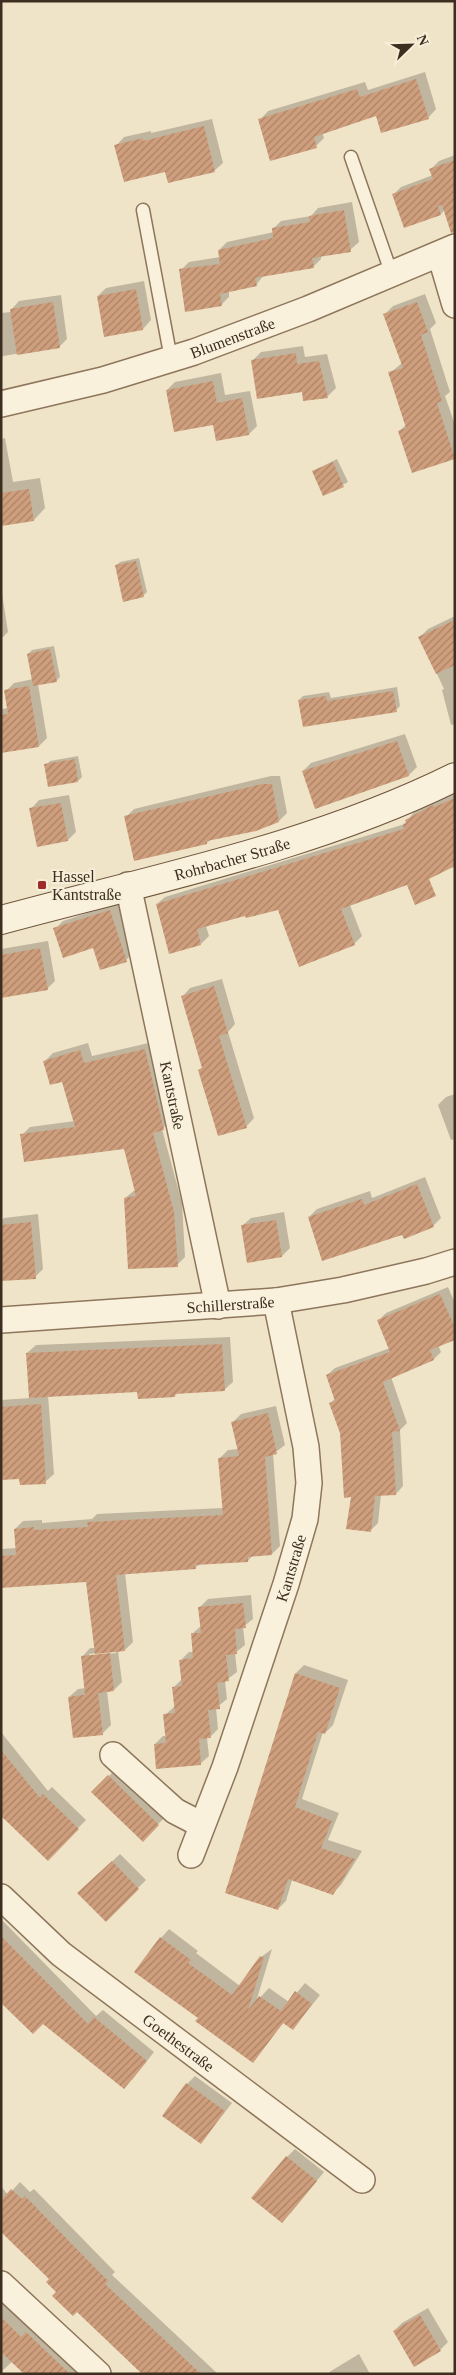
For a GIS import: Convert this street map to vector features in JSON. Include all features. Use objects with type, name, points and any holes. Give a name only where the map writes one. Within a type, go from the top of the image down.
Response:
[{"type":"street","name":"Blumenstraße","points":[[1,404],[102,380],[171,359],[290,316],[447,251]]},
{"type":"street","points":[[447,251],[455,304]]},
{"type":"street","name":"Rohrbacher Straße","points":[[1,920],[292,841],[395,805],[455,777]]},
{"type":"street","name":"Kantstraße","points":[[128,885],[218,1306]]},
{"type":"street","name":"Schillerstraße","points":[[1,1320],[276,1301],[343,1290],[426,1271],[455,1262]]},
{"type":"street","name":"Kantstraße","points":[[191,1856],[228,1758],[286,1584],[305,1519],[309,1483],[306,1447],[276,1301]]},
{"type":"street","points":[[113,1754],[175,1811],[202,1825]]},
{"type":"street","name":"Goethestraße","points":[[1,1897],[61,1954],[362,2180]]},
{"type":"street","points":[[1,2284],[98,2374]]},
{"type":"lane","points":[[351,156],[392,275]]},
{"type":"lane","points":[[143,210],[171,359]]},
{"type":"building","points":[[416,79],[429,119],[381,133],[376,116],[314,137],[317,148],[270,161],[258,119],[357,89],[360,97]]},
{"type":"building","points":[[204,126],[215,172],[168,183],[165,172],[124,182],[114,145],[143,138],[143,141]]},
{"type":"building","points":[[455,160],[455,232],[451,233],[442,205],[438,206],[441,215],[404,228],[392,194],[433,179],[429,169]]},
{"type":"building","points":[[344,210],[351,252],[312,258],[314,268],[255,278],[257,286],[220,294],[222,306],[185,312],[179,269],[220,264],[218,250],[273,238],[272,228],[310,222],[309,216]]},
{"type":"building","points":[[136,289],[143,330],[104,337],[97,296]]},
{"type":"building","points":[[53,302],[60,348],[17,355],[10,309]]},
{"type":"building","points":[[417,302],[428,332],[421,335],[442,401],[437,403],[455,459],[412,473],[398,431],[406,428],[388,372],[403,368],[383,314]]},
{"type":"building","points":[[296,353],[297,364],[319,361],[328,398],[303,401],[302,392],[257,399],[251,360]]},
{"type":"building","points":[[213,381],[217,403],[242,398],[249,435],[216,441],[213,425],[174,432],[166,390]]},
{"type":"building","points":[[333,462],[344,487],[323,496],[312,471]]},
{"type":"building","points":[[29,489],[34,521],[1,526],[1,493]]},
{"type":"building","points":[[136,561],[144,597],[123,602],[115,565]]},
{"type":"building","points":[[455,620],[455,665],[436,674],[418,637]]},
{"type":"building","points":[[50,649],[57,682],[33,686],[27,654]]},
{"type":"building","points":[[29,686],[39,747],[1,753],[1,715],[8,714],[4,690]]},
{"type":"building","points":[[393,691],[397,712],[303,727],[298,700],[326,696],[327,701]]},
{"type":"building","points":[[397,741],[409,776],[315,809],[302,771]]},
{"type":"building","points":[[75,759],[78,782],[48,787],[44,764]]},
{"type":"building","points":[[262,784],[272,784],[279,822],[256,831],[207,841],[207,844],[134,861],[124,816]]},
{"type":"building","points":[[455,798],[455,866],[429,879],[436,896],[415,905],[407,885],[341,909],[355,945],[299,967],[278,910],[246,918],[245,916],[197,929],[201,945],[169,954],[156,904],[404,829],[403,824],[406,823],[405,820],[433,805],[434,807]]},
{"type":"building","points":[[61,803],[68,841],[37,847],[29,808]]},
{"type":"building","points":[[110,910],[127,962],[100,970],[93,948],[63,958],[53,928]]},
{"type":"building","points":[[40,948],[48,990],[1,998],[1,955]]},
{"type":"building","points":[[214,986],[228,1033],[219,1036],[247,1128],[218,1136],[198,1070],[202,1068],[181,996]]},
{"type":"building","points":[[145,1049],[164,1130],[153,1133],[174,1212],[178,1267],[128,1269],[124,1198],[136,1196],[124,1149],[24,1162],[20,1134],[75,1127],[62,1082],[50,1085],[43,1061],[80,1050],[84,1063]]},
{"type":"building","points":[[417,1184],[434,1227],[404,1239],[402,1235],[322,1261],[308,1217],[362,1199],[364,1205]]},
{"type":"building","points":[[276,1220],[282,1257],[247,1263],[241,1225]]},
{"type":"building","points":[[31,1222],[36,1279],[1,1281],[1,1225]]},
{"type":"building","points":[[440,1294],[455,1328],[455,1340],[430,1350],[434,1360],[383,1382],[400,1431],[392,1432],[396,1495],[375,1496],[371,1532],[346,1529],[351,1497],[344,1498],[340,1433],[329,1403],[335,1401],[326,1375],[390,1352],[377,1320]]},
{"type":"building","points":[[222,1344],[225,1391],[175,1394],[175,1397],[138,1399],[137,1392],[29,1398],[26,1353]]},
{"type":"building","points":[[41,1404],[46,1484],[20,1485],[19,1479],[1,1480],[1,1407]]},
{"type":"building","points":[[268,1413],[277,1454],[265,1457],[272,1555],[248,1557],[248,1562],[195,1565],[196,1569],[116,1575],[125,1651],[95,1654],[86,1582],[1,1588],[1,1556],[16,1555],[14,1529],[34,1527],[34,1530],[88,1527],[87,1522],[223,1515],[218,1458],[239,1456],[231,1422]]},
{"type":"building","points":[[243,1603],[246,1628],[235,1629],[237,1654],[226,1655],[229,1681],[217,1683],[220,1709],[208,1710],[211,1738],[199,1739],[201,1765],[156,1769],[154,1744],[166,1743],[163,1714],[175,1713],[172,1687],[182,1686],[179,1660],[193,1658],[191,1633],[201,1633],[198,1607]]},
{"type":"building","points":[[110,1653],[114,1691],[85,1695],[81,1656]]},
{"type":"building","points":[[295,1673],[340,1688],[325,1734],[318,1732],[295,1807],[332,1821],[321,1848],[355,1859],[333,1895],[288,1879],[278,1910],[225,1893]]},
{"type":"building","points":[[98,1693],[103,1735],[73,1738],[68,1697]]},
{"type":"building","points":[[1,1750],[40,1798],[43,1794],[79,1829],[48,1861],[1,1816]]},
{"type":"building","points":[[108,1775],[159,1825],[143,1842],[91,1792]]},
{"type":"building","points":[[112,1861],[139,1889],[106,1922],[77,1893]]},
{"type":"building","points":[[1,1936],[88,2024],[94,2017],[147,2061],[124,2089],[43,2024],[33,2034],[1,2003]]},
{"type":"building","points":[[160,1937],[191,1960],[188,1963],[232,1995],[260,1956],[264,1958],[248,2010],[259,1996],[281,2011],[295,1991],[312,2004],[293,2030],[283,2023],[253,2063],[195,2021],[198,2018],[134,1972]]},
{"type":"building","points":[[186,2083],[225,2111],[201,2144],[162,2116]]},
{"type":"building","points":[[286,2156],[317,2181],[282,2223],[251,2198]]},
{"type":"building","points":[[11,2189],[22,2199],[25,2196],[108,2281],[105,2284],[201,2374],[142,2374],[77,2312],[73,2316],[52,2296],[56,2292],[46,2282],[49,2279],[1,2232],[1,2200]]},
{"type":"building","points":[[420,2315],[441,2351],[414,2367],[393,2331]]},
{"type":"building","points":[[1,2317],[21,2337],[26,2332],[70,2374],[24,2374],[1,2352]]},
{"type":"place","name":"Hassel Kantstraße","points":[[42,885]]}]
